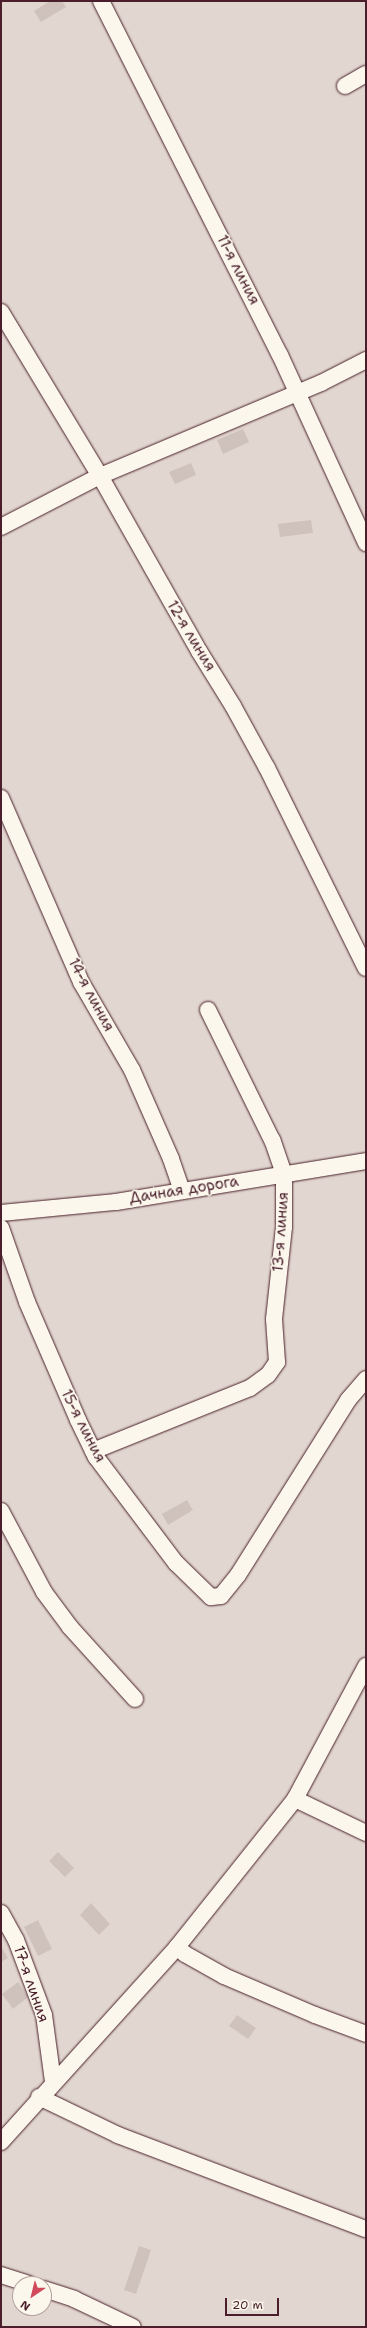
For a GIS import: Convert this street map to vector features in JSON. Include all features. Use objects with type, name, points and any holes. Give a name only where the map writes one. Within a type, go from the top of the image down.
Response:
[{"type":"street","name":"11-я линия","points":[[101,1],[298,392],[366,543]]},
{"type":"street","points":[[345,86],[366,74]]},
{"type":"street","name":"12-я линия","points":[[1,312],[100,476],[267,768],[366,968]]},
{"type":"street","points":[[1,527],[100,476],[298,392],[366,360]]},
{"type":"street","name":"14-я линия","points":[[1,798],[81,982],[132,1070],[171,1159],[182,1191]]},
{"type":"street","name":"13-я линия","points":[[94,1451],[250,1388],[268,1375],[277,1362],[274,1319],[284,1227],[284,1174],[272,1140],[208,1010]]},
{"type":"street","name":"Дачная дорога","points":[[1,1213],[116,1202],[366,1161]]},
{"type":"street","name":"15-я линия","points":[[1,1228],[27,1302],[78,1420],[94,1451],[128,1502],[176,1562],[211,1597],[221,1596],[238,1575],[348,1400],[366,1379]]},
{"type":"street","points":[[1,1510],[44,1592],[70,1627],[135,1699]]},
{"type":"street","points":[[1,2142],[39,2097],[177,1947],[295,1799],[366,1666]]},
{"type":"street","points":[[295,1799],[366,1833]]},
{"type":"street","name":"17-я линия","points":[[1,1912],[16,1940],[44,2015],[53,2082]]},
{"type":"street","points":[[177,1947],[185,1954],[224,1976],[315,2015],[366,2034]]},
{"type":"street","points":[[39,2097],[118,2135],[366,2229]]},
{"type":"street","points":[[1,2275],[12,2279]]},
{"type":"street","points":[[52,2292],[74,2299],[133,2327]]},
{"type":"shaded area","points":[[1,1],[366,1],[366,2327],[1,2327]]},
{"type":"building","points":[[50,1],[62,1],[66,7],[41,22],[34,11]]},
{"type":"building","points":[[243,429],[249,442],[223,454],[217,440]]},
{"type":"building","points":[[191,463],[196,475],[175,484],[169,472]]},
{"type":"building","points":[[311,520],[313,533],[280,537],[278,524]]},
{"type":"building","points":[[187,1500],[193,1510],[168,1525],[162,1514]]},
{"type":"building","points":[[58,1852],[74,1868],[65,1877],[49,1861]]},
{"type":"building","points":[[91,1903],[110,1924],[99,1935],[80,1915]]},
{"type":"building","points":[[38,1920],[52,1949],[38,1956],[24,1927]]},
{"type":"building","points":[[1,1946],[8,1958],[1,1962]]},
{"type":"building","points":[[18,1982],[28,1997],[13,2009],[2,1994]]},
{"type":"building","points":[[237,2015],[256,2028],[248,2039],[229,2026]]},
{"type":"building","points":[[139,2246],[151,2250],[136,2294],[124,2290]]}]
